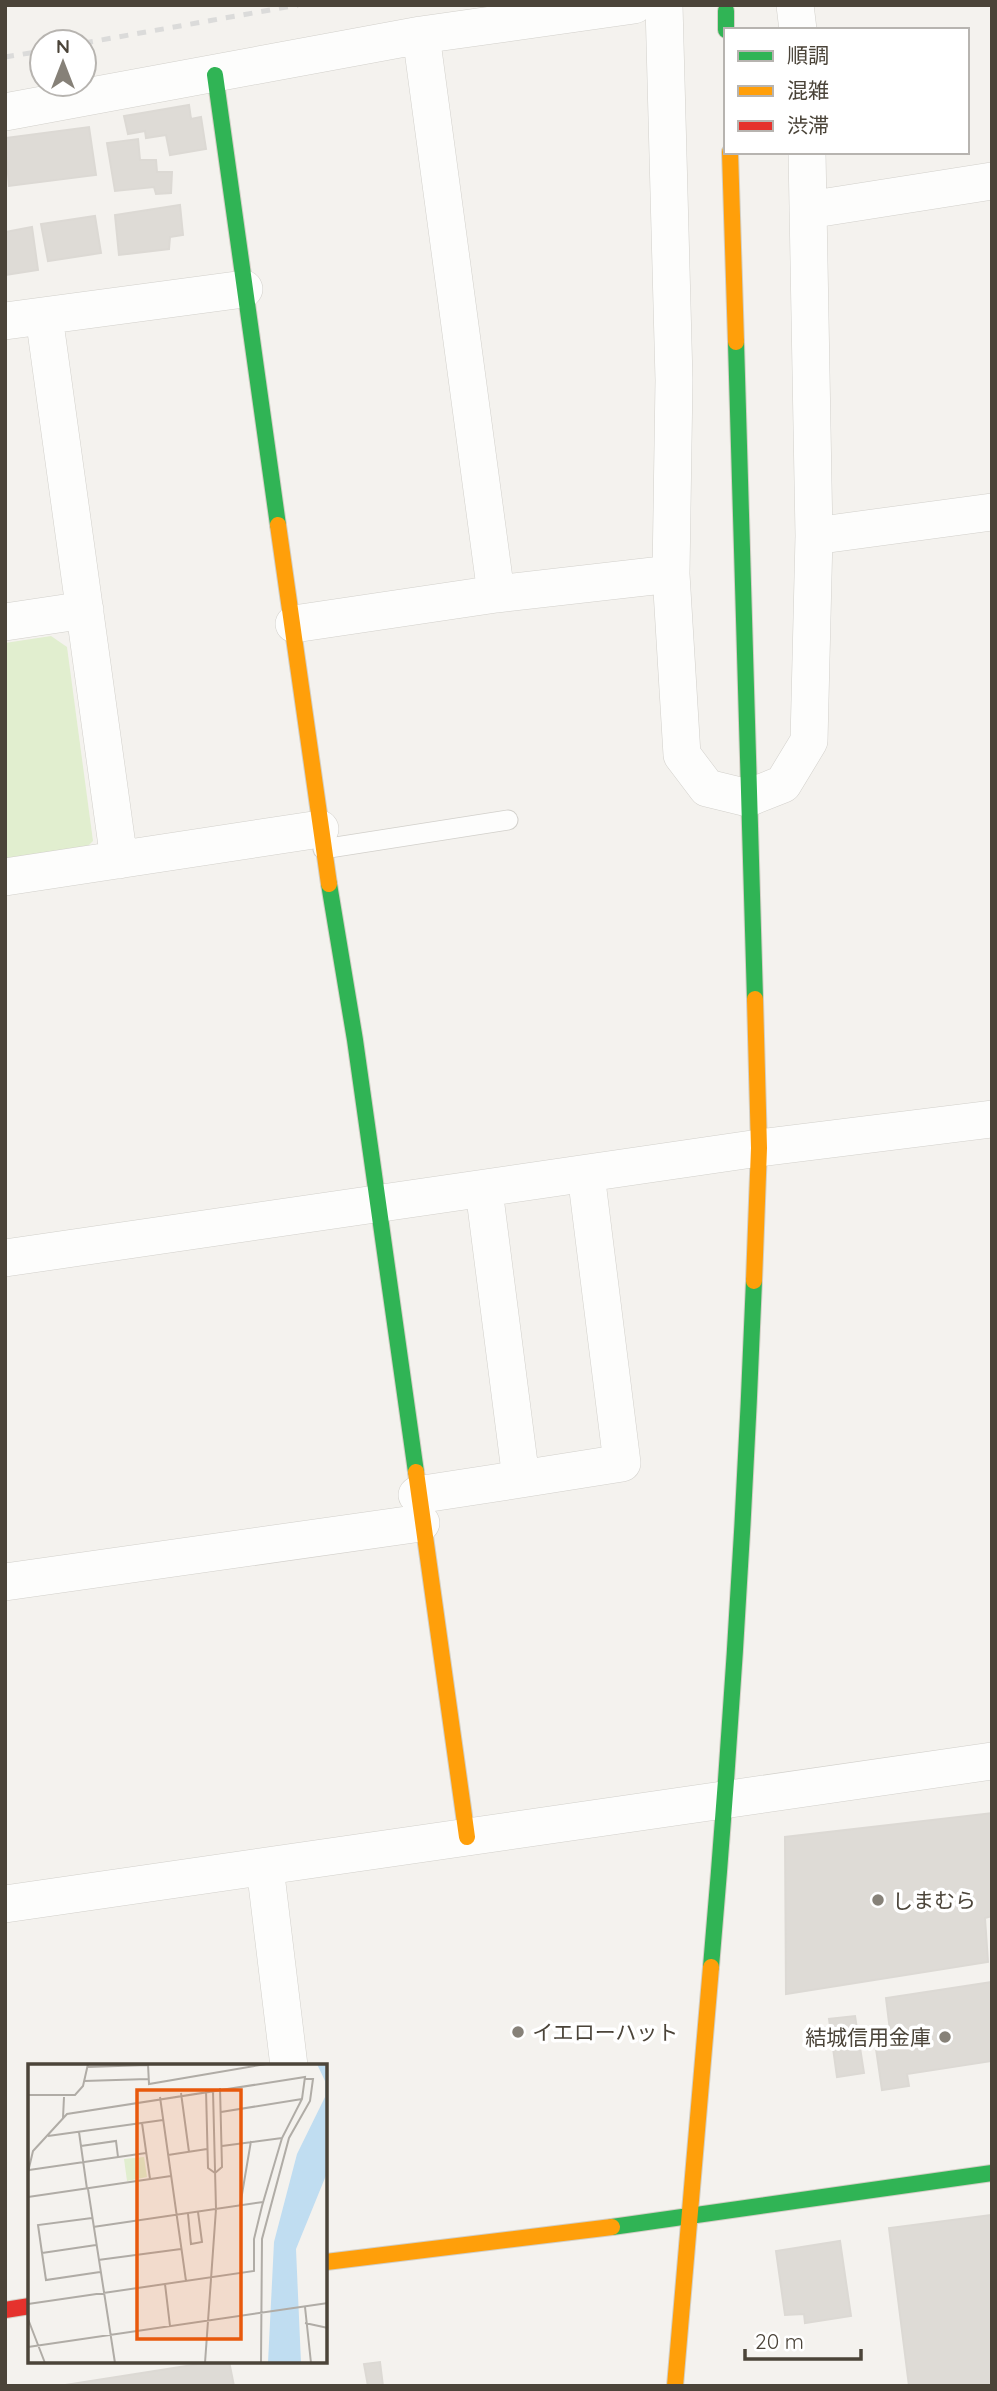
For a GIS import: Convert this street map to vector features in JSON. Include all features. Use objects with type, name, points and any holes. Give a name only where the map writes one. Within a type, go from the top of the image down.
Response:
[{"type":"street","points":[[5,112],[421,35],[634,5]]},
{"type":"street","points":[[664,5],[674,380],[671,574],[682,755],[707,788],[748,798],[783,784],[809,741],[814,537],[807,154]]},
{"type":"street","points":[[795,5],[798,28]]},
{"type":"street","points":[[726,11],[726,28]]},
{"type":"street","points":[[421,35],[496,594]]},
{"type":"street","points":[[215,75],[322,839],[355,1040],[467,1837]]},
{"type":"street","points":[[675,2386],[726,1798],[746,1478],[759,1148],[730,154]]},
{"type":"street","points":[[808,211],[992,181]]},
{"type":"street","points":[[5,321],[244,289]]},
{"type":"street","points":[[44,316],[119,860]]},
{"type":"street","points":[[814,537],[992,512]]},
{"type":"street","points":[[293,624],[496,594],[671,574]]},
{"type":"street","points":[[5,622],[85,610]]},
{"type":"street","points":[[5,877],[119,860],[322,839]]},
{"type":"street","points":[[5,1258],[991,1116]]},
{"type":"street","points":[[5,1582],[419,1509],[521,1479],[622,1463],[586,1174]]},
{"type":"street","points":[[484,1191],[521,1479]]},
{"type":"street","points":[[5,1904],[992,1761]]},
{"type":"street","points":[[265,1867],[289,2064]]},
{"type":"street","points":[[327,2262],[690,2218],[992,2173]]},
{"type":"street","points":[[5,2310],[28,2306]]},
{"type":"lane","points":[[322,839],[508,820]]},
{"type":"green space","points":[[51,636],[67,647],[93,841],[83,851],[5,862],[5,643]]},
{"type":"building","points":[[189,105],[191,119],[201,117],[206,149],[170,155],[166,135],[146,138],[145,131],[128,134],[124,116]]},
{"type":"building","points":[[89,127],[96,175],[9,186],[5,138]]},
{"type":"building","points":[[138,139],[140,160],[156,160],[157,172],[172,172],[171,193],[156,194],[154,187],[115,191],[107,143]]},
{"type":"building","points":[[180,205],[183,235],[170,237],[169,249],[119,255],[115,215]]},
{"type":"building","points":[[95,216],[101,253],[48,261],[41,224]]},
{"type":"building","points":[[32,227],[38,270],[5,275],[5,232]]},
{"type":"building","points":[[992,1813],[992,1916],[985,1918],[988,1962],[786,1994],[785,1837]]},
{"type":"building","points":[[992,1982],[992,2061],[907,2074],[909,2086],[882,2090],[875,2042],[891,2039],[886,1998]]},
{"type":"building","points":[[855,2016],[864,2073],[837,2077],[829,2019]]},
{"type":"building","points":[[992,2215],[992,2386],[909,2386],[889,2228]]},
{"type":"building","points":[[840,2241],[851,2316],[805,2323],[804,2314],[785,2315],[776,2251]]},
{"type":"building","points":[[380,2362],[383,2386],[368,2386],[364,2364]]},
{"type":"building","points":[[205,2363],[229,2363],[234,2386],[59,2386]]},
{"type":"railway","points":[[98,41],[298,5]]},
{"type":"railway","points":[[5,57],[28,53]]},
{"type":"traffic: fast","points":[[726,11],[726,28]]},
{"type":"traffic: fast","points":[[215,75],[278,525]]},
{"type":"traffic: fast","points":[[736,342],[755,999]]},
{"type":"traffic: fast","points":[[329,884],[355,1040],[416,1472]]},
{"type":"traffic: fast","points":[[711,1967],[737,1624],[754,1281]]},
{"type":"traffic: fast","points":[[612,2227],[992,2173]]},
{"type":"traffic: slow","points":[[730,154],[736,342]]},
{"type":"traffic: slow","points":[[278,525],[329,884]]},
{"type":"traffic: slow","points":[[754,1281],[759,1148],[755,999]]},
{"type":"traffic: slow","points":[[416,1472],[467,1837]]},
{"type":"traffic: slow","points":[[675,2386],[711,1967]]},
{"type":"traffic: slow","points":[[327,2262],[612,2227]]},
{"type":"traffic: jam","points":[[5,2310],[28,2306]]},
{"type":"place","name":"しまむら","points":[[878,1900]]},
{"type":"place","name":"イエローハット","points":[[518,2032]]},
{"type":"place","name":"結城信用金庫","points":[[945,2037]]}]
